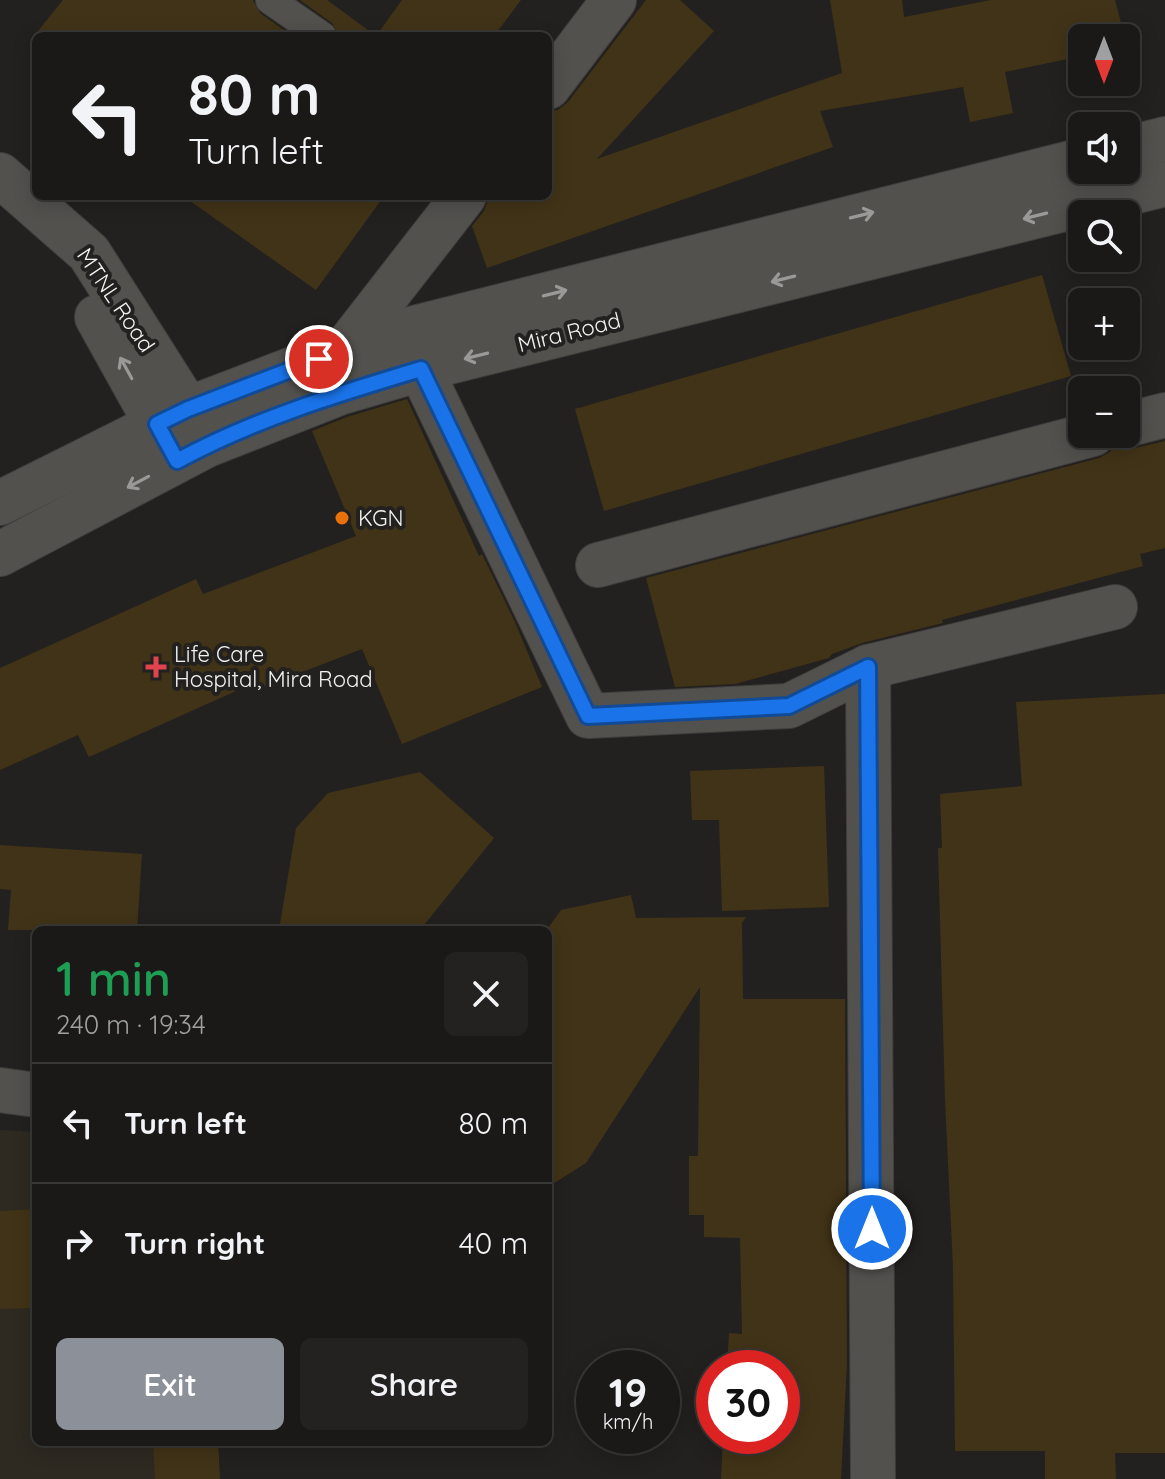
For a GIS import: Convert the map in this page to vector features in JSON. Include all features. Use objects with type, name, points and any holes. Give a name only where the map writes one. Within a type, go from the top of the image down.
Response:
[{"type":"street","points":[[552,82],[614,0]]},
{"type":"street","points":[[1140,145],[1165,139]]},
{"type":"street","name":"Mira Road","points":[[0,554],[182,435],[345,349],[402,331],[1068,164]]},
{"type":"street","name":"MTNL Road","points":[[0,175],[89,253],[182,435]]},
{"type":"street","name":"Mira Road","points":[[0,503],[182,435],[421,369],[1165,184]]},
{"type":"street","points":[[339,393],[345,349],[461,200]]},
{"type":"street","name":"MTNL Road","points":[[0,207],[52,252],[81,288],[182,435]]},
{"type":"street","points":[[402,331],[588,716],[789,706],[868,667],[1115,607]]},
{"type":"street","points":[[1140,421],[1165,415]]},
{"type":"street","points":[[598,565],[1068,441]]},
{"type":"street","points":[[868,667],[873,1479]]},
{"type":"street","points":[[0,1090],[32,1094]]},
{"type":"lane","points":[[270,0],[316,32]]},
{"type":"shaded area","points":[[0,1130],[32,1132],[32,1446],[218,1446],[220,1479],[0,1479]]},
{"type":"building","points":[[63,0],[253,0],[260,13],[286,32],[37,32]]},
{"type":"building","points":[[300,0],[327,0],[371,32],[337,32],[332,23]]},
{"type":"building","points":[[402,0],[521,0],[497,32],[379,32]]},
{"type":"building","points":[[646,0],[680,0],[714,31],[597,159],[842,73],[830,0],[902,0],[904,17],[991,0],[1115,0],[1121,24],[1068,24],[1068,59],[1005,72],[1013,113],[970,122],[963,87],[820,111],[833,147],[487,268],[472,226],[488,200],[552,200],[552,111],[568,102]]},
{"type":"building","points":[[189,200],[381,200],[316,290]]},
{"type":"building","points":[[1042,275],[1071,376],[604,511],[575,409]]},
{"type":"building","points":[[407,399],[479,556],[482,554],[514,620],[542,687],[402,744],[362,649],[261,688],[258,681],[89,757],[78,735],[0,770],[0,668],[196,579],[203,594],[356,536],[312,431]]},
{"type":"building","points":[[1165,441],[1165,548],[1140,554],[1143,566],[862,643],[832,654],[829,658],[735,684],[675,687],[646,578],[1099,458],[1113,448],[1140,447]]},
{"type":"building","points":[[1165,694],[1165,1453],[1115,1453],[1116,1479],[1045,1479],[1045,1451],[955,1451],[953,1267],[938,848],[942,848],[940,794],[1022,786],[1016,702]]},
{"type":"building","points":[[824,766],[829,907],[722,911],[719,820],[692,820],[690,771]]},
{"type":"building","points":[[420,772],[494,838],[423,926],[280,926],[296,828],[328,793]]},
{"type":"building","points":[[0,845],[142,854],[137,926],[32,926],[32,930],[8,930],[11,890],[0,889]]},
{"type":"building","points":[[631,895],[636,918],[746,917],[742,923],[743,999],[845,999],[847,1363],[841,1479],[721,1479],[722,1454],[800,1454],[800,1350],[728,1350],[729,1333],[742,1334],[740,1238],[704,1237],[704,1215],[689,1215],[689,1156],[698,1156],[700,987],[586,1163],[552,1184],[552,926],[549,926],[561,910]]},
{"type":"building","points":[[32,1209],[32,1308],[0,1309],[0,1211]]},
{"type":"building","points":[[153,1446],[218,1446],[220,1479],[155,1479]]},
{"type":"place","name":"KGN","points":[[342,518]]},
{"type":"place","name":"Life Care Hospital, Mira Road","points":[[156,667]]},
{"type":"route","points":[[319,359],[157,424],[177,461],[207,445],[303,406],[421,369],[588,716],[789,706],[868,667],[872,1229]]}]
